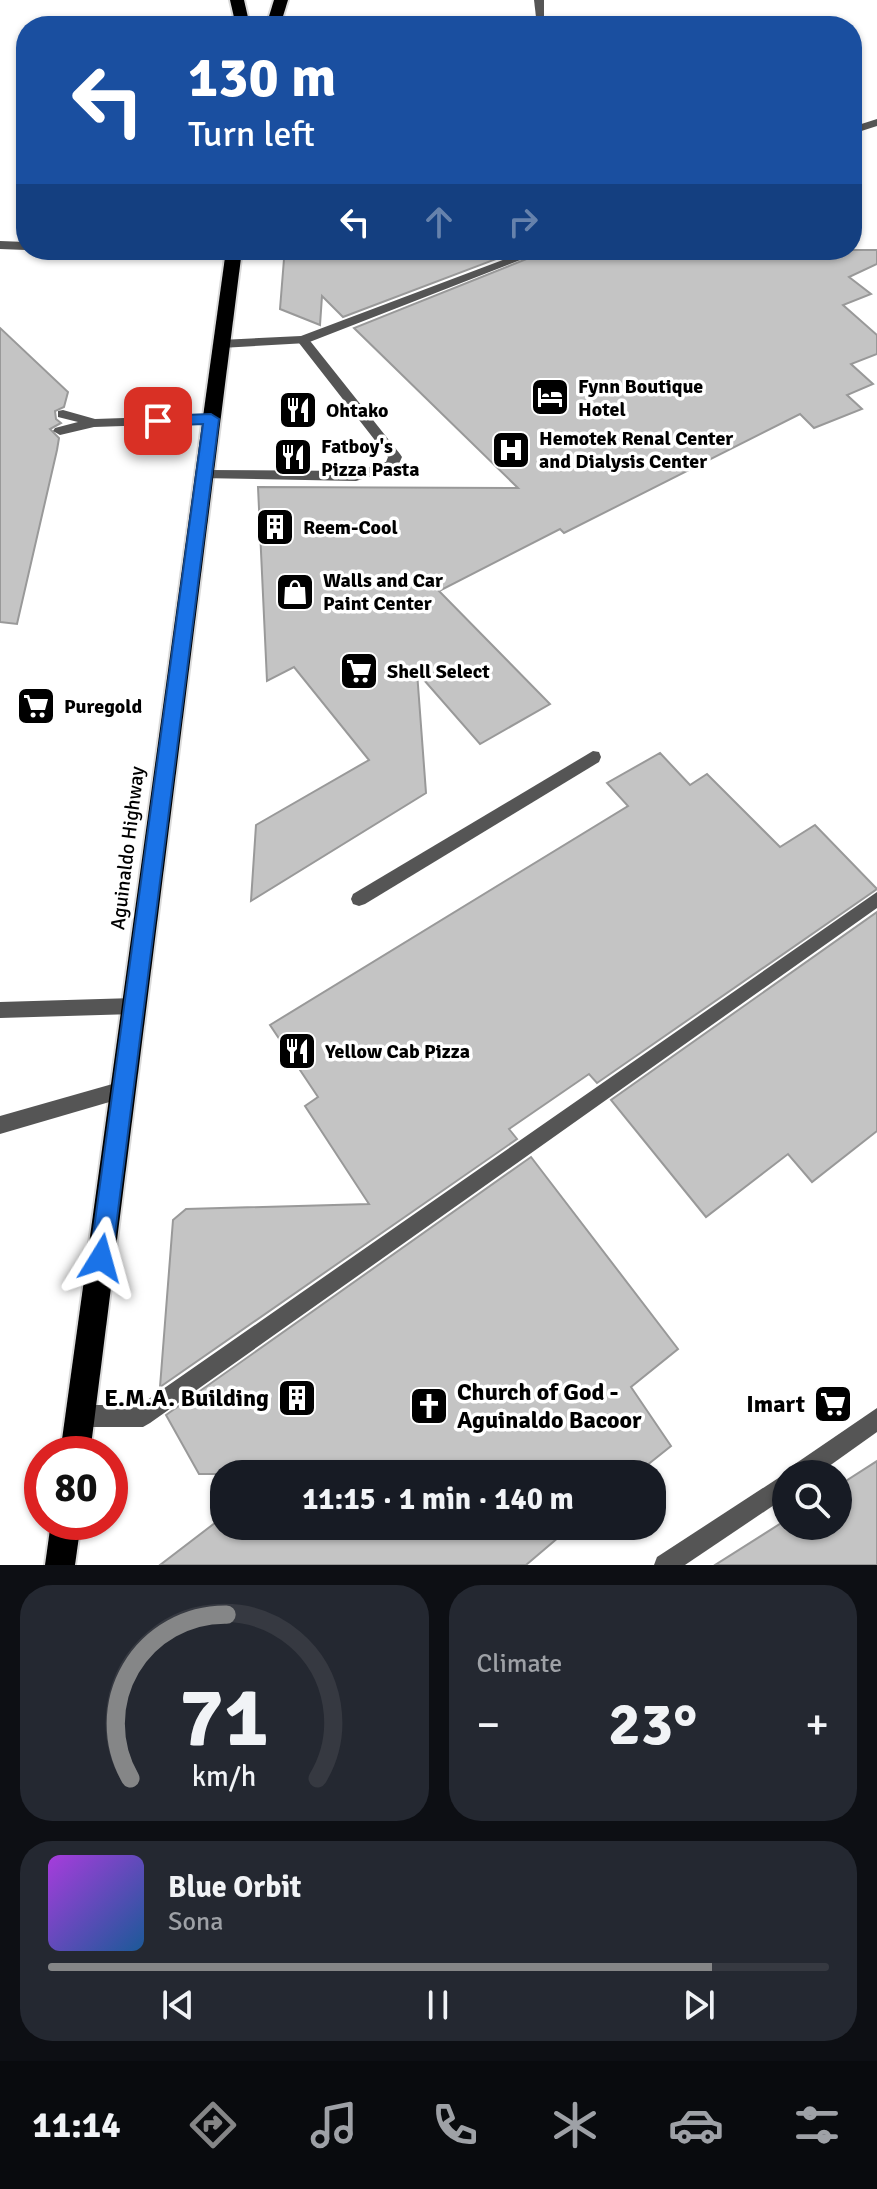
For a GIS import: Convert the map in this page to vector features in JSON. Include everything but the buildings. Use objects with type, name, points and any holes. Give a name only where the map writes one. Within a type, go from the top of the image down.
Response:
[{"type":"highway","name":"Aguinaldo Highway","points":[[77,1436],[233,260]]},
{"type":"highway","points":[[60,1565],[63,1540]]},
{"type":"street","points":[[221,344],[303,340],[514,260]]},
{"type":"street","points":[[204,475],[356,476],[392,465],[395,457],[303,340]]},
{"type":"street","points":[[63,414],[94,423]]},
{"type":"street","points":[[60,431],[94,423],[211,419]]},
{"type":"street","points":[[359,899],[593,757]]},
{"type":"street","points":[[80,1416],[143,1416],[877,899]]},
{"type":"street","points":[[0,1010],[134,1006]]},
{"type":"street","points":[[0,1125],[123,1090]]},
{"type":"street","points":[[820,1460],[877,1419]]},
{"type":"street","points":[[665,1565],[772,1493]]},
{"type":"place","name":"Fynn Boutique Hotel","points":[[550,397]]},
{"type":"place","name":"Ohtako","points":[[298,410]]},
{"type":"place","name":"Hemotek Renal Center and Dialysis Center","points":[[511,450]]},
{"type":"place","name":"Fatboy's Pizza Pasta","points":[[293,457]]},
{"type":"place","name":"Reem-Cool","points":[[275,527]]},
{"type":"place","name":"Walls and Car Paint Center","points":[[295,592]]},
{"type":"place","name":"Shell Select","points":[[359,671]]},
{"type":"place","name":"Puregold","points":[[36,706]]},
{"type":"place","name":"Yellow Cab Pizza","points":[[297,1051]]},
{"type":"place","name":"E.M.A. Building","points":[[297,1398]]},
{"type":"place","name":"Imart","points":[[833,1404]]},
{"type":"place","name":"Church of God - Aguinaldo Bacoor","points":[[429,1406]]},
{"type":"route","points":[[101,1258],[211,419],[158,421]]}]
